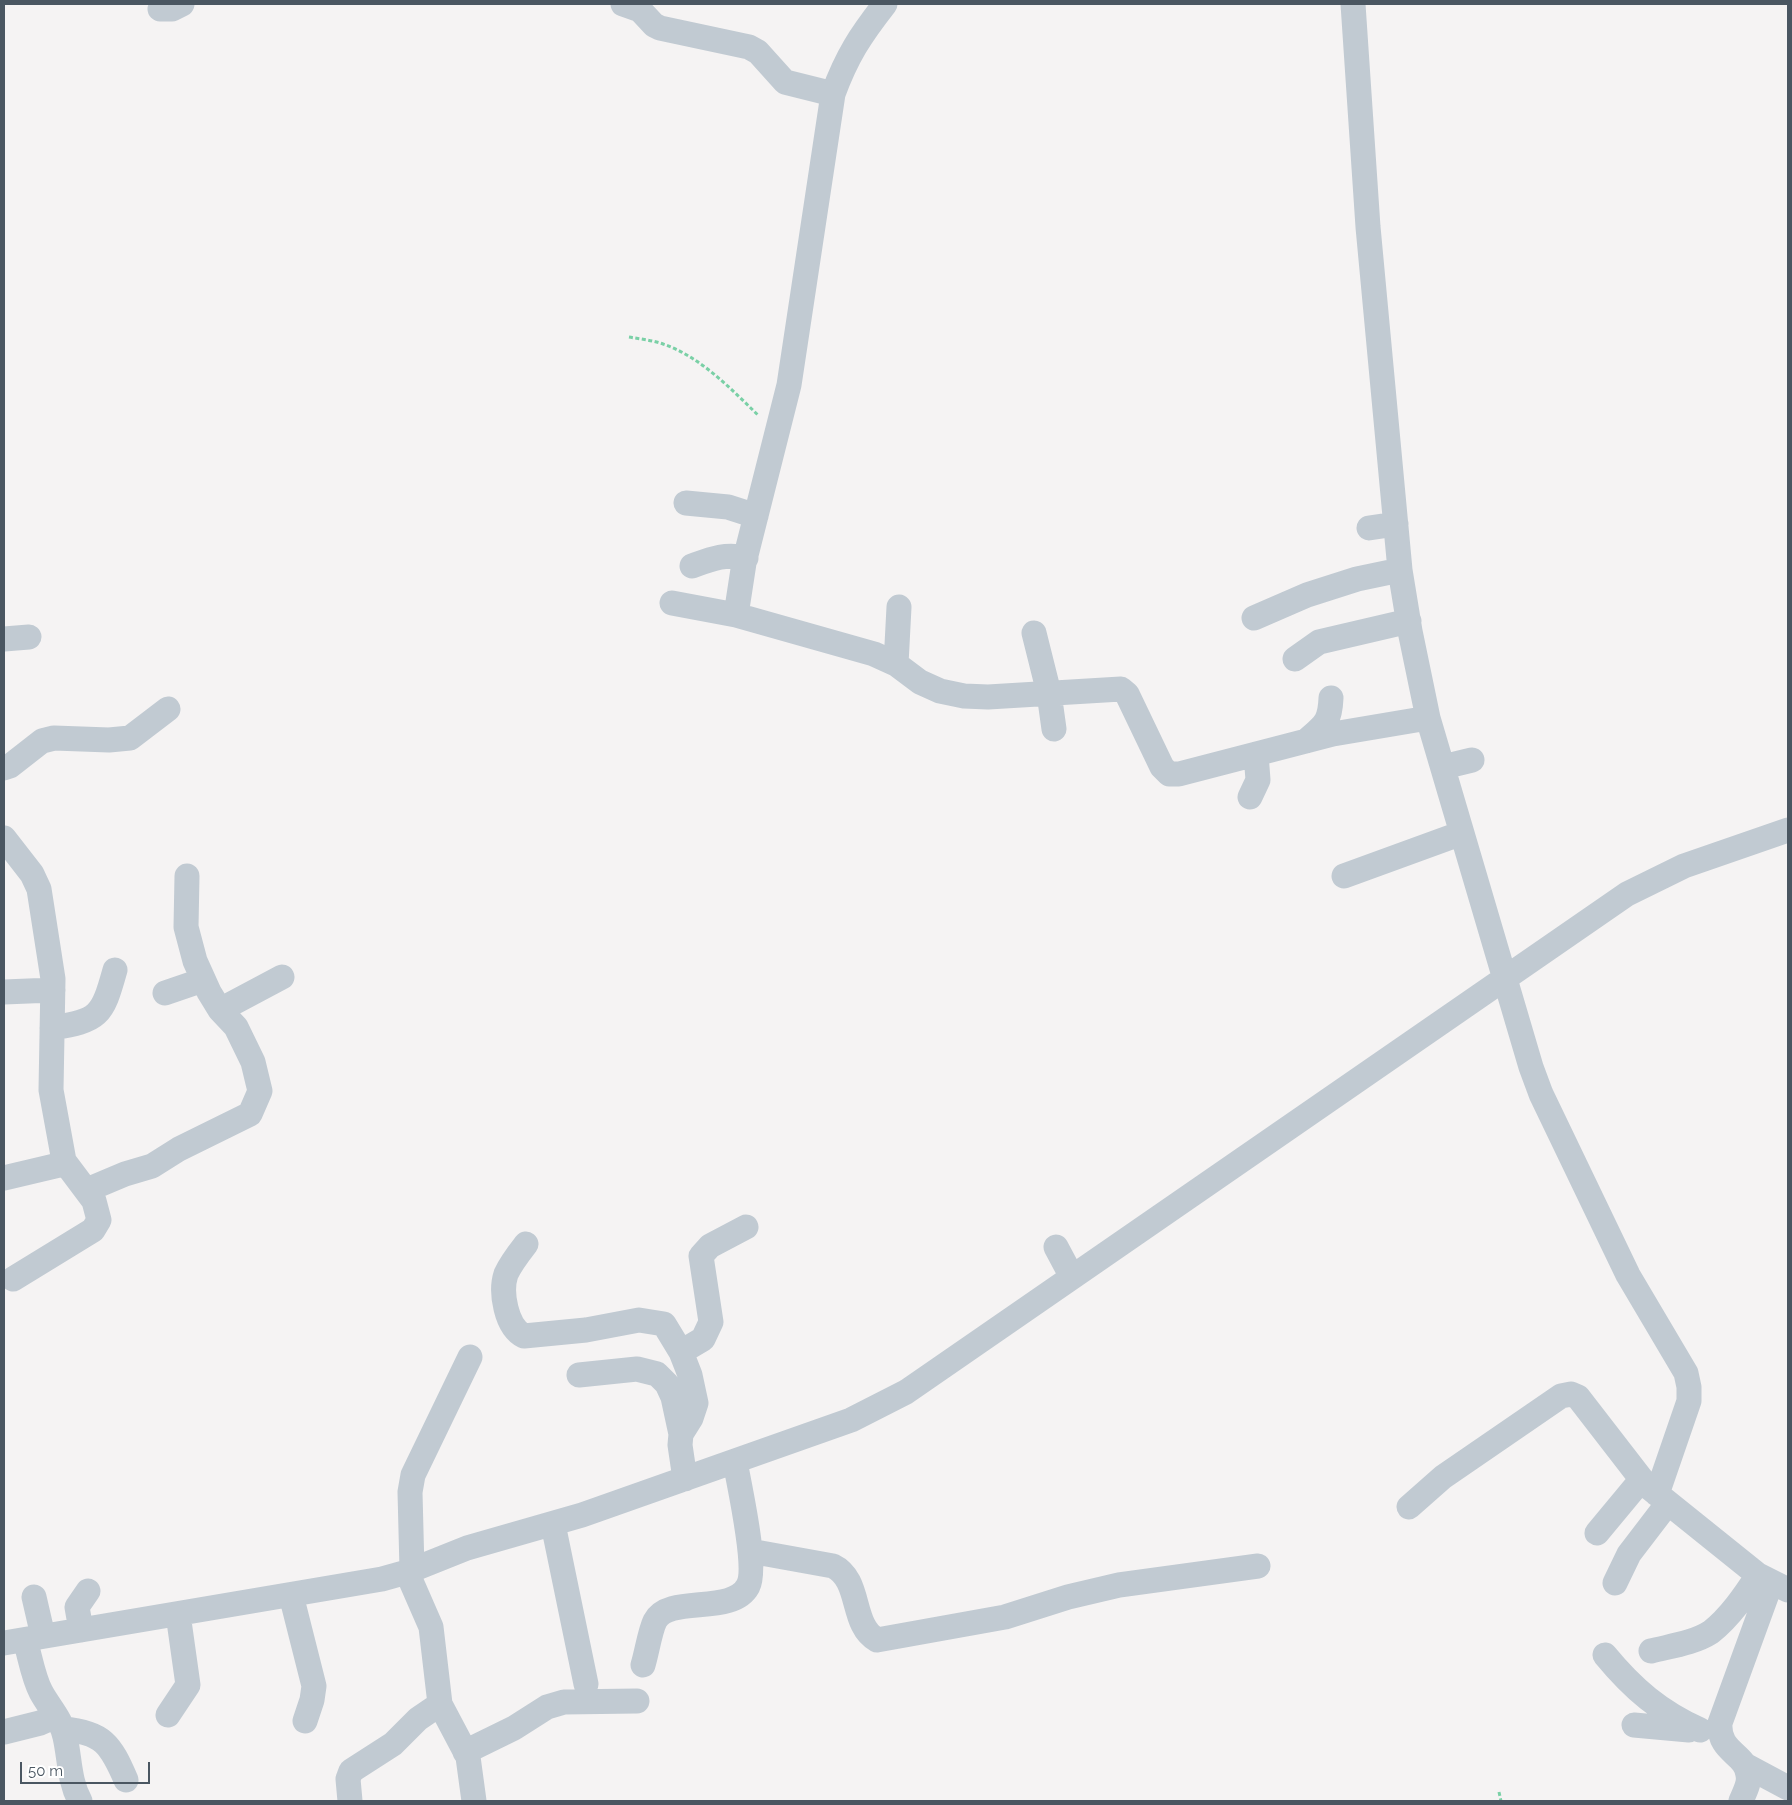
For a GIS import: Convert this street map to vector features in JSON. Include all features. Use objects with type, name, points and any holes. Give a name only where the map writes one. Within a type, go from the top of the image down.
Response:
[{"type":"street","points":[[623,4],[640,10],[654,25],[660,28],[749,47],[758,52],[785,82],[833,94]]},
{"type":"street","points":[[736,615],[746,558],[789,385],[833,94],[844,63],[858,38],[885,4]]},
{"type":"street","points":[[1353,4],[1368,227],[1400,570],[1428,718],[1504,980],[1541,1094],[1628,1275],[1686,1373],[1690,1387],[1689,1401],[1655,1493],[1629,1554],[1614,1583]]},
{"type":"street","points":[[686,503],[728,507],[756,516]]},
{"type":"street","points":[[1369,528],[1396,524]]},
{"type":"street","points":[[692,566],[720,556],[732,555],[746,558]]},
{"type":"street","points":[[1254,618],[1307,595],[1357,579],[1400,570]]},
{"type":"street","points":[[672,603],[736,615],[874,654],[896,664],[920,682],[940,691],[964,696],[988,697],[1121,689],[1127,694],[1162,768],[1169,774],[1179,774],[1306,741],[1428,718]]},
{"type":"street","points":[[896,664],[899,607]]},
{"type":"street","points":[[1295,659],[1319,642],[1409,621]]},
{"type":"street","points":[[1034,633],[1048,693],[1054,730]]},
{"type":"street","points":[[4,639],[29,637]]},
{"type":"street","points":[[1306,741],[1327,723],[1330,714],[1331,698]]},
{"type":"street","points":[[4,768],[10,766],[42,742],[54,738],[130,738],[168,709]]},
{"type":"street","points":[[1250,797],[1258,780],[1256,754]]},
{"type":"street","points":[[1443,767],[1472,760]]},
{"type":"street","points":[[24,1640],[382,1579],[410,1571],[467,1548],[553,1524],[685,1479],[851,1420],[879,1408],[906,1392],[1627,894],[1656,878],[1684,866],[1788,830]]},
{"type":"street","points":[[1344,876],[1462,833]]},
{"type":"street","points":[[6,846],[32,874],[39,889],[53,990],[51,1090],[64,1160],[86,1190],[98,1211],[99,1220],[93,1230],[13,1279]]},
{"type":"street","points":[[86,1190],[125,1174],[152,1166],[179,1149],[250,1114],[260,1091],[253,1062],[236,1027],[220,1010],[203,980],[186,927],[187,876]]},
{"type":"street","points":[[52,1028],[80,1023],[90,1020],[95,1016],[108,996],[115,970]]},
{"type":"street","points":[[220,1010],[282,977]]},
{"type":"street","points":[[165,993],[203,980]]},
{"type":"street","points":[[4,992],[53,990]]},
{"type":"street","points":[[4,1178],[59,1165],[64,1160]]},
{"type":"street","points":[[681,1352],[703,1339],[711,1322],[702,1256],[710,1246],[746,1227]]},
{"type":"street","points":[[526,1244],[506,1275],[504,1292],[512,1325],[517,1332],[524,1336],[586,1330],[639,1320],[664,1324],[681,1352],[690,1374],[696,1403],[691,1418],[681,1434]]},
{"type":"street","points":[[1056,1248],[1072,1277]]},
{"type":"street","points":[[470,1357],[413,1475],[410,1492],[410,1571],[434,1642],[440,1704],[465,1752],[474,1801]]},
{"type":"street","points":[[579,1375],[637,1369],[657,1374],[667,1384],[673,1397],[681,1434],[680,1445],[685,1479]]},
{"type":"street","points":[[1408,1507],[1467,1461],[1561,1396],[1571,1394],[1578,1397],[1655,1493],[1772,1583]]},
{"type":"street","points":[[643,1665],[656,1620],[663,1613],[682,1606],[728,1601],[740,1596],[748,1585],[751,1573],[750,1551],[735,1461]]},
{"type":"street","points":[[1597,1533],[1655,1493]]},
{"type":"street","points":[[553,1524],[586,1684]]},
{"type":"street","points":[[750,1551],[833,1566],[842,1570],[848,1578],[864,1628],[870,1636],[877,1640],[1005,1617],[1068,1597],[1118,1584],[1258,1566]]},
{"type":"street","points":[[1651,1651],[1688,1642],[1710,1632],[1738,1604],[1772,1583]]},
{"type":"street","points":[[1634,1725],[1709,1731],[1720,1723],[1772,1583]]},
{"type":"street","points":[[81,1630],[76,1607],[88,1592]]},
{"type":"street","points":[[291,1594],[314,1686],[312,1700],[305,1721]]},
{"type":"street","points":[[34,1597],[24,1640],[41,1691],[59,1722],[75,1793],[80,1801]]},
{"type":"street","points":[[168,1715],[188,1685],[178,1614]]},
{"type":"street","points":[[1605,1655],[1625,1679],[1671,1717],[1709,1731],[1745,1765],[1788,1788]]},
{"type":"street","points":[[465,1752],[514,1728],[547,1707],[564,1702],[638,1701]]},
{"type":"street","points":[[350,1801],[348,1780],[351,1771],[393,1744],[418,1719],[440,1704]]},
{"type":"street","points":[[4,1732],[40,1723],[59,1722],[84,1731],[104,1741],[116,1756],[126,1780]]},
{"type":"street","points":[[1741,1801],[1748,1775],[1745,1765]]},
{"type":"path","points":[[629,337],[663,344],[688,356],[724,382],[778,434]]},
{"type":"path","points":[[1499,1792],[1501,1801]]}]
